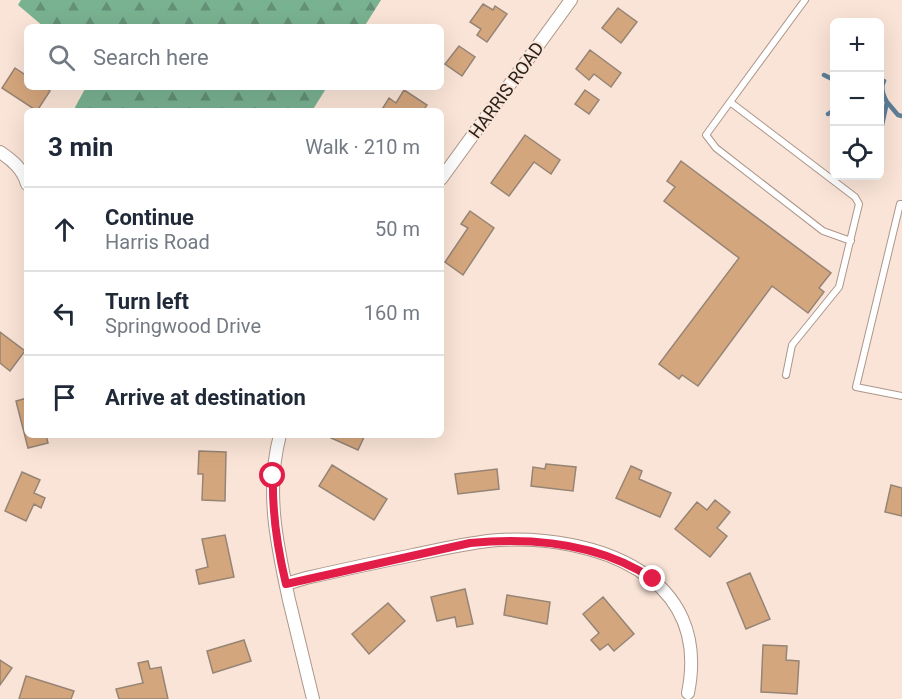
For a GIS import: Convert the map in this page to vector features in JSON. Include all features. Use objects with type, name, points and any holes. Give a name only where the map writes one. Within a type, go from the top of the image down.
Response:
[{"type":"street","name":"HARRIS ROAD","points":[[444,175],[571,0]]},
{"type":"street","points":[[0,152],[13,160],[24,175]]},
{"type":"street","points":[[279,438],[273,476],[272,509],[276,542],[313,699]]},
{"type":"street","points":[[286,584],[470,543],[501,540],[537,541],[572,546],[602,554],[635,567],[653,579],[668,594],[681,614],[689,637],[692,658],[688,693]]},
{"type":"lane","points":[[805,0],[706,135],[716,148],[823,231],[851,241]]},
{"type":"lane","points":[[730,102],[855,197],[859,204],[839,287],[792,345],[786,375]]},
{"type":"lane","points":[[902,204],[900,204],[856,387],[902,396]]},
{"type":"green space","points":[[21,0],[381,0],[366,24],[40,24],[18,5]]},
{"type":"green space","points":[[84,90],[325,90],[314,108],[75,108]]},
{"type":"building","points":[[483,4],[493,10],[495,6],[507,14],[487,42],[477,35],[481,29],[470,22]]},
{"type":"building","points":[[618,8],[637,22],[621,43],[602,28]]},
{"type":"building","points":[[459,46],[475,57],[462,76],[445,64]]},
{"type":"building","points":[[590,50],[621,73],[611,87],[594,74],[589,80],[576,69]]},
{"type":"building","points":[[15,68],[24,74],[24,90],[50,91],[39,108],[32,108],[2,88]]},
{"type":"building","points":[[404,90],[427,105],[425,108],[383,108],[389,98],[396,103]]},
{"type":"building","points":[[585,90],[599,100],[589,114],[575,104]]},
{"type":"building","points":[[525,135],[560,160],[551,174],[534,162],[509,196],[491,183]]},
{"type":"building","points":[[681,161],[831,273],[819,288],[824,292],[808,313],[772,286],[698,386],[682,375],[679,379],[659,364],[739,258],[664,201],[675,187],[667,181]]},
{"type":"building","points":[[470,211],[494,228],[463,275],[445,262],[468,228],[461,224]]},
{"type":"building","points":[[0,332],[24,352],[10,371],[0,363]]},
{"type":"building","points":[[24,399],[24,432],[16,401]]},
{"type":"building","points":[[25,438],[47,438],[48,443],[28,448]]},
{"type":"building","points":[[331,438],[364,438],[358,450]]},
{"type":"building","points":[[199,451],[226,452],[225,501],[202,500],[203,474],[198,474]]},
{"type":"building","points":[[546,464],[576,467],[573,491],[531,486],[533,467],[545,469]]},
{"type":"building","points":[[332,465],[387,499],[374,520],[319,486]]},
{"type":"building","points":[[631,466],[642,471],[639,479],[671,493],[660,517],[616,498]]},
{"type":"building","points":[[497,469],[499,489],[458,494],[455,474]]},
{"type":"building","points":[[22,472],[40,480],[34,493],[45,498],[41,508],[34,504],[26,521],[5,511]]},
{"type":"building","points":[[891,485],[902,488],[902,516],[885,512]]},
{"type":"building","points":[[715,500],[730,512],[717,528],[727,536],[710,557],[675,529],[697,502],[707,510]]},
{"type":"building","points":[[225,535],[234,577],[199,584],[196,570],[208,567],[202,539]]},
{"type":"building","points":[[750,573],[770,619],[746,629],[727,583]]},
{"type":"building","points":[[465,589],[473,624],[457,627],[455,617],[437,621],[431,597]]},
{"type":"building","points":[[507,595],[550,602],[547,624],[504,615]]},
{"type":"building","points":[[603,597],[634,634],[614,651],[608,644],[600,650],[591,640],[599,633],[583,614]]},
{"type":"building","points":[[388,603],[405,621],[369,654],[352,634]]},
{"type":"building","points":[[244,640],[251,661],[213,673],[207,651]]},
{"type":"building","points":[[763,645],[787,646],[786,660],[799,661],[797,694],[761,692]]},
{"type":"building","points":[[0,660],[12,668],[0,685]]},
{"type":"building","points":[[148,661],[150,669],[161,667],[168,699],[119,699],[116,689],[143,683],[138,663]]},
{"type":"building","points":[[26,676],[74,691],[71,699],[19,699]]},
{"type":"waterway","points":[[824,75],[830,78]]},
{"type":"waterway","points":[[884,96],[887,102],[884,116]]},
{"type":"waterway","points":[[887,102],[898,115],[902,116]]},
{"type":"route","points":[[273,476],[272,509],[276,542],[286,584],[470,543],[501,540],[537,541],[572,546],[602,554],[635,567],[653,579]]}]
